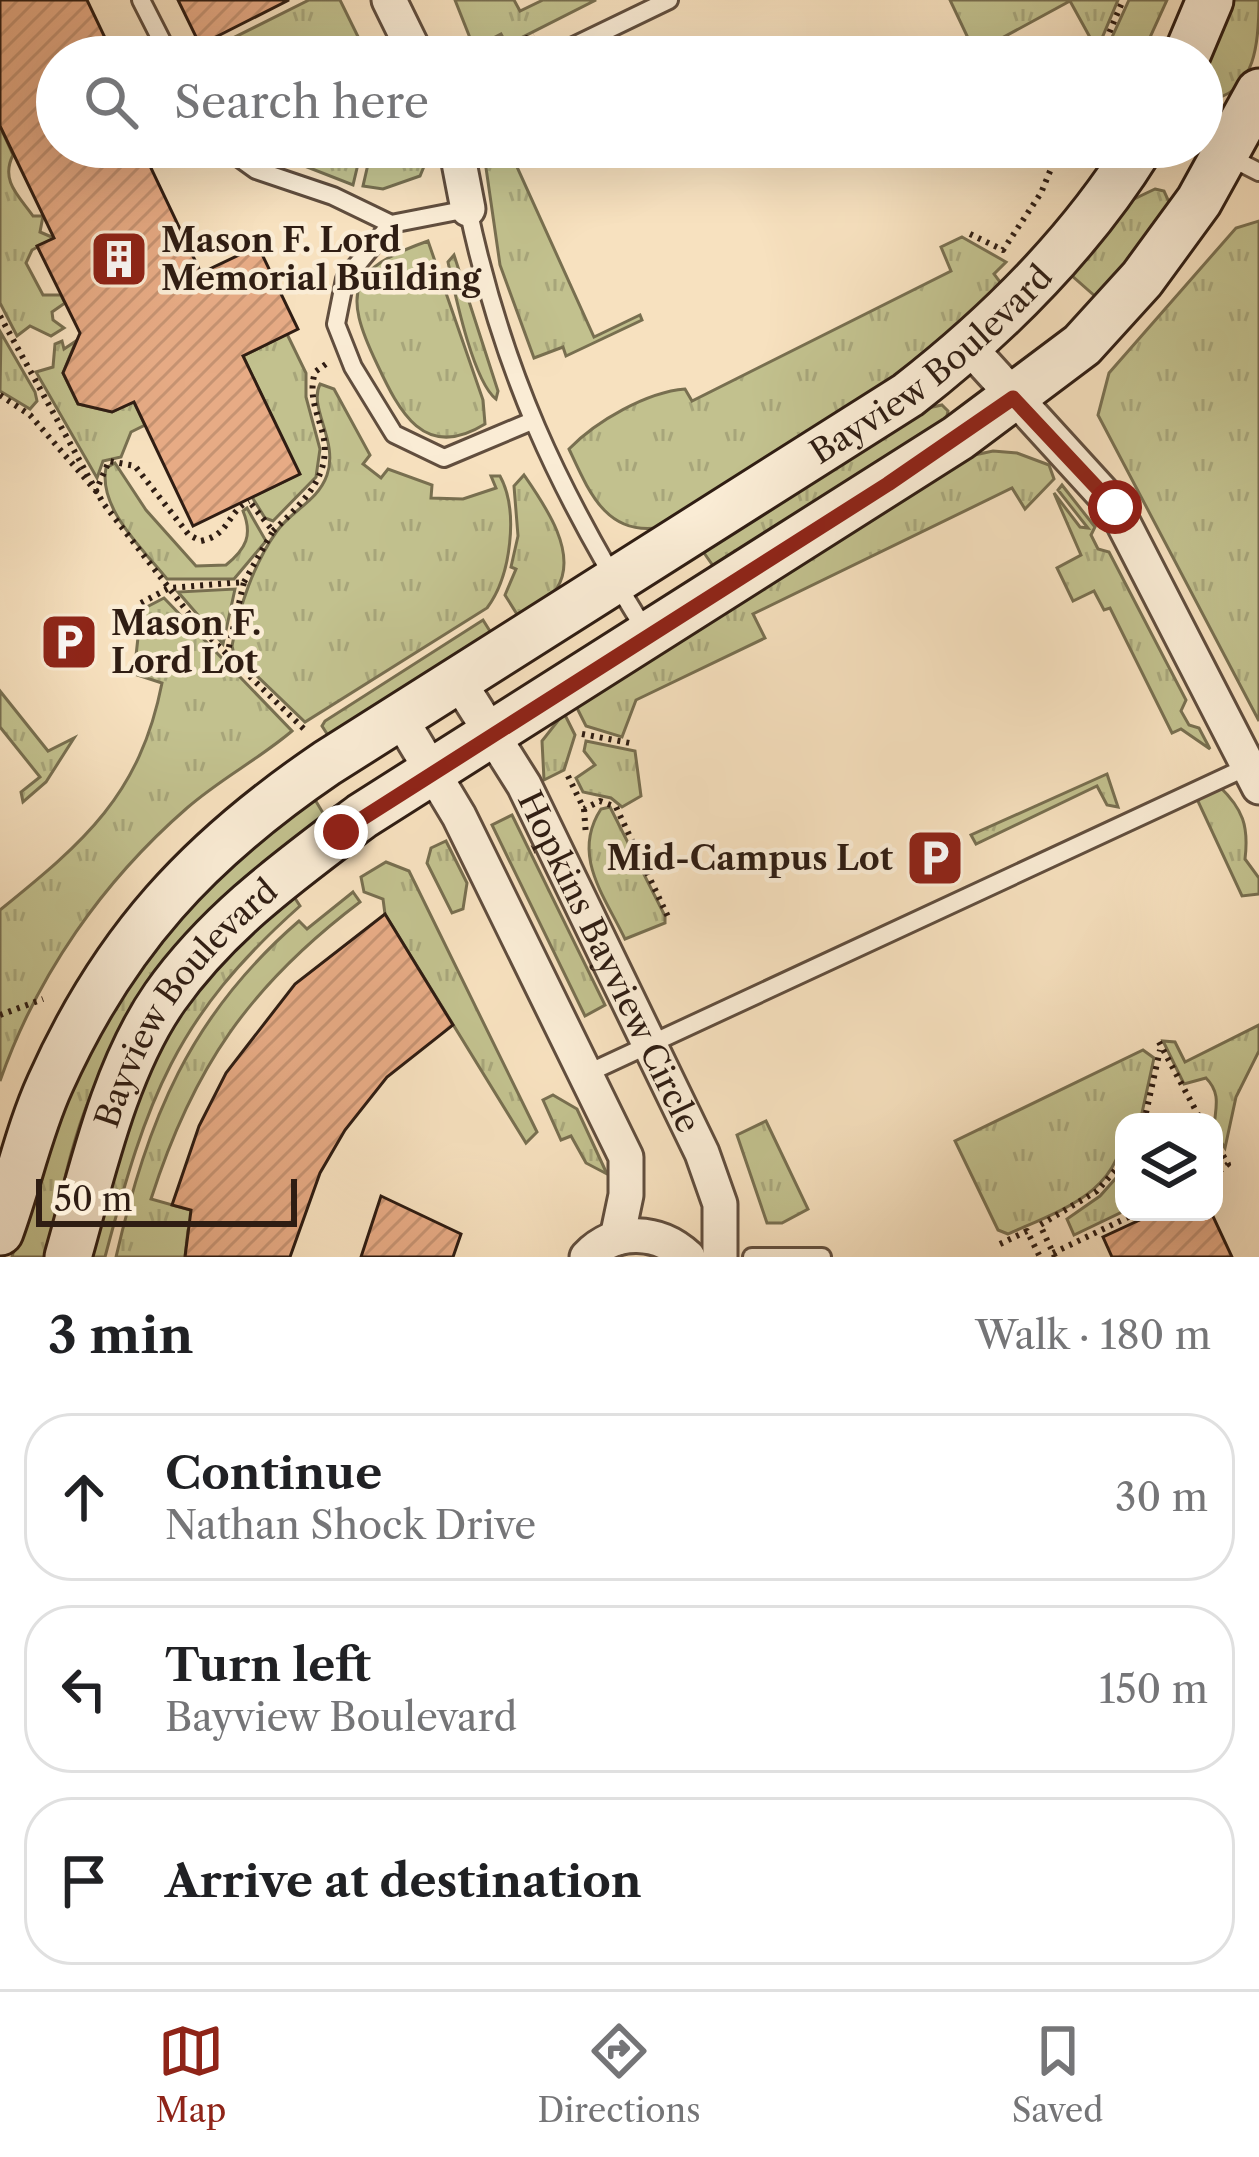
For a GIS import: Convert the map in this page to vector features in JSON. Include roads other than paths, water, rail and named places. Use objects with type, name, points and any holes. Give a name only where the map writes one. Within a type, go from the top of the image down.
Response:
[{"type":"street","points":[[389,0],[407,36]]},
{"type":"street","points":[[1195,36],[1210,0]]},
{"type":"street","name":"Bayview Boulevard","points":[[1230,157],[1259,92]]},
{"type":"street","points":[[460,168],[468,209]]},
{"type":"street","name":"Bayview Boulevard","points":[[0,1232],[48,1088],[101,981],[144,920],[260,809],[890,407],[970,348],[1044,274],[1124,168]]},
{"type":"street","name":"Bayview Boulevard","points":[[68,1257],[125,1078],[162,1001],[208,943],[267,885],[362,816],[649,636],[1013,398],[1082,345],[1126,297],[1222,168]]},
{"type":"street","points":[[970,348],[1115,507],[1254,776]]},
{"type":"street","name":"Hopkins Bayview Circle","points":[[459,682],[524,784],[703,1153],[720,1204],[720,1257]]},
{"type":"street","points":[[401,721],[434,774],[626,1156],[626,1195],[617,1238]]},
{"type":"street","points":[[586,1257],[617,1238],[659,1238],[688,1257]]},
{"type":"lane","points":[[141,0],[159,36]]},
{"type":"lane","points":[[594,36],[669,0]]},
{"type":"lane","points":[[253,168],[333,196],[391,224],[468,209],[487,292],[563,495],[649,636]]},
{"type":"lane","points":[[391,224],[345,279],[336,324],[353,367],[394,434],[444,458],[532,421]]},
{"type":"lane","points":[[586,1074],[1254,776]]},
{"type":"lane","points":[[752,1257],[821,1257]]},
{"type":"place","name":"Mason F. Lord Memorial Building","points":[[119,259]]},
{"type":"place","name":"Mason F. Lord Lot","points":[[69,642]]},
{"type":"place","name":"Mid-Campus Lot","points":[[935,858]]}]
